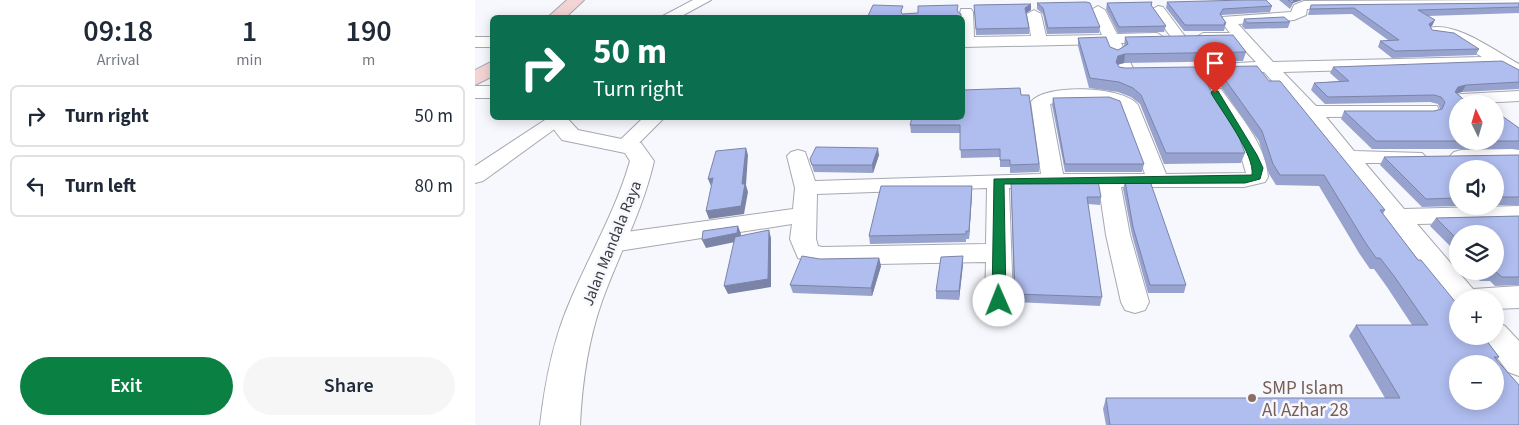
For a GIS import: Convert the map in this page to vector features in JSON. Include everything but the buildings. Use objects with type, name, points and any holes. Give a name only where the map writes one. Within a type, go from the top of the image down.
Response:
[{"type":"main road","points":[[558,15],[576,0]]},
{"type":"main road","points":[[475,79],[490,68]]},
{"type":"street","points":[[1458,290],[1311,112],[1227,20],[1294,16],[1301,12],[1299,8],[1304,5],[1379,2],[1519,3]]},
{"type":"street","points":[[673,15],[697,4]]},
{"type":"street","points":[[1098,10],[1128,77],[1144,69]]},
{"type":"street","points":[[1158,10],[1179,38]]},
{"type":"street","points":[[965,32],[967,12]]},
{"type":"street","points":[[1034,14],[1040,41]]},
{"type":"street","points":[[1433,31],[1445,31],[1456,35],[1519,72]]},
{"type":"street","points":[[965,42],[1241,37]]},
{"type":"street","points":[[475,42],[490,42]]},
{"type":"street","points":[[1211,68],[1501,61]]},
{"type":"street","points":[[475,92],[490,92]]},
{"type":"street","points":[[806,188],[998,181],[1245,180],[1257,177],[1258,168],[1252,155],[1215,93]]},
{"type":"street","points":[[1053,181],[1040,102],[1050,97],[1079,96],[1125,100],[1129,105],[1159,180]]},
{"type":"street","points":[[1504,97],[1519,96]]},
{"type":"street","points":[[1311,112],[1430,110]]},
{"type":"street","points":[[475,176],[555,120]]},
{"type":"street","points":[[557,120],[570,135],[625,146],[652,120]]},
{"type":"street","name":"Jalan Mandala Raya","points":[[560,425],[571,348],[586,301],[637,186],[642,161],[633,148],[625,146]]},
{"type":"street","points":[[1349,157],[1512,155]]},
{"type":"street","points":[[798,156],[806,188],[803,240],[807,252],[822,256],[998,253]]},
{"type":"street","points":[[1109,180],[1118,235],[1135,302]]},
{"type":"street","points":[[998,181],[999,301]]},
{"type":"street","points":[[1397,217],[1519,214]]},
{"type":"street","points":[[612,243],[803,215]]},
{"type":"street","points":[[1504,298],[1519,297]]},
{"type":"street","points":[[1504,345],[1519,363]]},
{"type":"place","name":"SMP Islam Al Azhar 28","points":[[1252,398]]},
{"type":"route","points":[[999,301],[998,181],[1245,180],[1257,177],[1258,168],[1252,155],[1215,93]]}]
